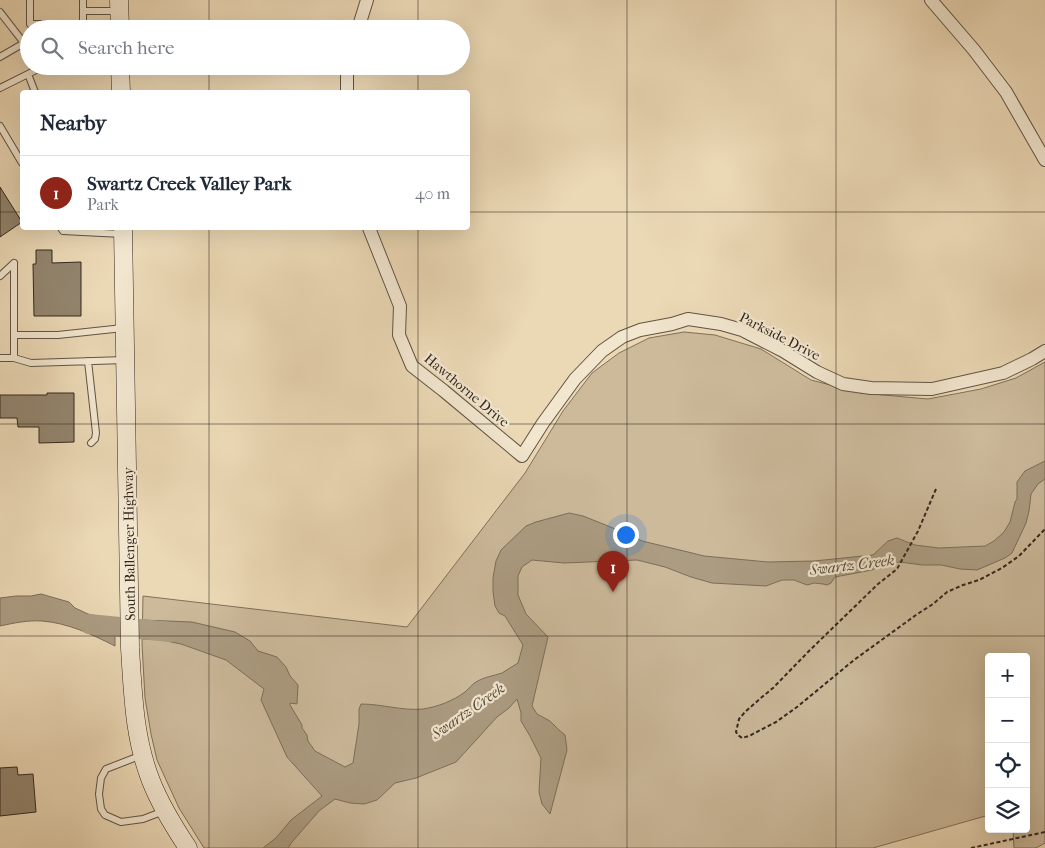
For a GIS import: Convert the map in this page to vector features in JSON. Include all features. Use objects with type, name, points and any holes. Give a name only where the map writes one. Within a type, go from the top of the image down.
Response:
[{"type":"street","points":[[361,20],[367,0]]},
{"type":"street","points":[[931,0],[974,50],[1006,92],[1045,160]]},
{"type":"street","points":[[120,75],[121,90]]},
{"type":"street","points":[[347,75],[347,90]]},
{"type":"street","name":"Hawthorne Drive","points":[[370,230],[400,306],[399,335],[412,366],[522,456]]},
{"type":"street","name":"South Ballenger Highway","points":[[123,231],[130,648],[133,706],[139,740],[151,781],[173,825],[188,848]]},
{"type":"street","name":"Parkside Drive","points":[[522,456],[575,379],[602,350],[622,337],[640,330],[688,319],[722,324],[742,330],[783,351],[817,372],[844,384],[871,388],[932,390],[1003,372],[1045,352]]},
{"type":"lane","points":[[30,0],[30,20]]},
{"type":"lane","points":[[83,0],[83,20]]},
{"type":"lane","points":[[83,11],[119,13]]},
{"type":"lane","points":[[0,12],[20,37]]},
{"type":"lane","points":[[0,57],[20,47]]},
{"type":"lane","points":[[0,88],[26,75]]},
{"type":"lane","points":[[28,75],[34,90]]},
{"type":"lane","points":[[0,126],[20,160]]},
{"type":"lane","points":[[93,230],[123,231]]},
{"type":"lane","points":[[0,276],[14,263],[14,358]]},
{"type":"lane","points":[[14,335],[58,335],[125,328]]},
{"type":"lane","points":[[0,358],[14,358],[31,363],[126,360]]},
{"type":"lane","points":[[88,361],[96,433],[92,443]]},
{"type":"lane","points":[[143,754],[106,769],[101,778],[99,794],[101,809],[105,815],[121,822],[143,819],[166,811]]},
{"type":"path","points":[[936,489],[918,531],[898,568],[878,584],[773,688],[745,712],[736,728],[738,735],[742,738],[749,736],[776,722],[854,660],[947,592],[979,580],[1020,556],[1045,529]]},
{"type":"path","points":[[971,848],[1045,832]]},
{"type":"shaded area","points":[[684,332],[715,335],[761,349],[811,380],[861,393],[928,399],[981,389],[1016,378],[1045,362],[1045,843],[1036,848],[1014,848],[1013,833],[1030,833],[1030,653],[985,653],[985,816],[873,848],[204,848],[179,808],[157,760],[145,698],[142,644],[143,596],[407,627],[525,473],[563,411],[592,373],[619,353],[649,338]]},
{"type":"water","points":[[1045,461],[1045,479],[1038,484],[1031,494],[1026,523],[1012,553],[977,570],[900,562],[835,577],[827,585],[814,583],[807,585],[794,580],[782,580],[766,586],[712,583],[665,567],[637,560],[564,563],[532,560],[522,567],[518,576],[518,595],[526,614],[548,637],[532,706],[537,714],[550,721],[565,735],[567,750],[550,814],[542,804],[539,792],[541,758],[521,721],[517,699],[497,717],[456,762],[416,778],[395,783],[377,800],[364,804],[335,799],[319,811],[288,848],[263,848],[276,838],[291,820],[322,796],[287,757],[261,700],[264,689],[226,660],[181,644],[162,640],[142,639],[143,620],[192,622],[235,632],[250,641],[258,651],[277,657],[298,685],[297,704],[290,703],[290,705],[307,735],[308,741],[315,751],[345,767],[353,763],[361,704],[415,709],[434,707],[465,692],[479,680],[502,673],[518,663],[523,645],[505,616],[499,613],[495,606],[493,578],[496,561],[501,550],[526,526],[569,513],[583,516],[642,541],[704,556],[768,562],[814,561],[873,555],[888,541],[897,538],[915,545],[939,548],[985,546],[1004,532],[1010,522],[1017,499],[1017,482],[1025,471]]},
{"type":"water","points":[[41,594],[69,602],[75,608],[88,614],[115,619],[115,646],[79,630],[52,622],[32,621],[0,626],[0,598]]},
{"type":"building","points":[[0,187],[20,219],[20,223],[0,237]]},
{"type":"building","points":[[36,250],[52,250],[52,263],[81,262],[81,316],[34,316],[33,264],[36,264]]},
{"type":"building","points":[[47,393],[74,393],[74,442],[39,443],[39,427],[18,427],[17,418],[0,418],[0,395],[47,395]]},
{"type":"building","points":[[17,767],[18,775],[33,774],[36,812],[0,816],[0,768]]},
{"type":"waterway","name":"Swartz Creek","points":[[89,624],[170,632]]},
{"type":"place","name":"Swartz Creek Valley Park","points":[[613,592]]}]
